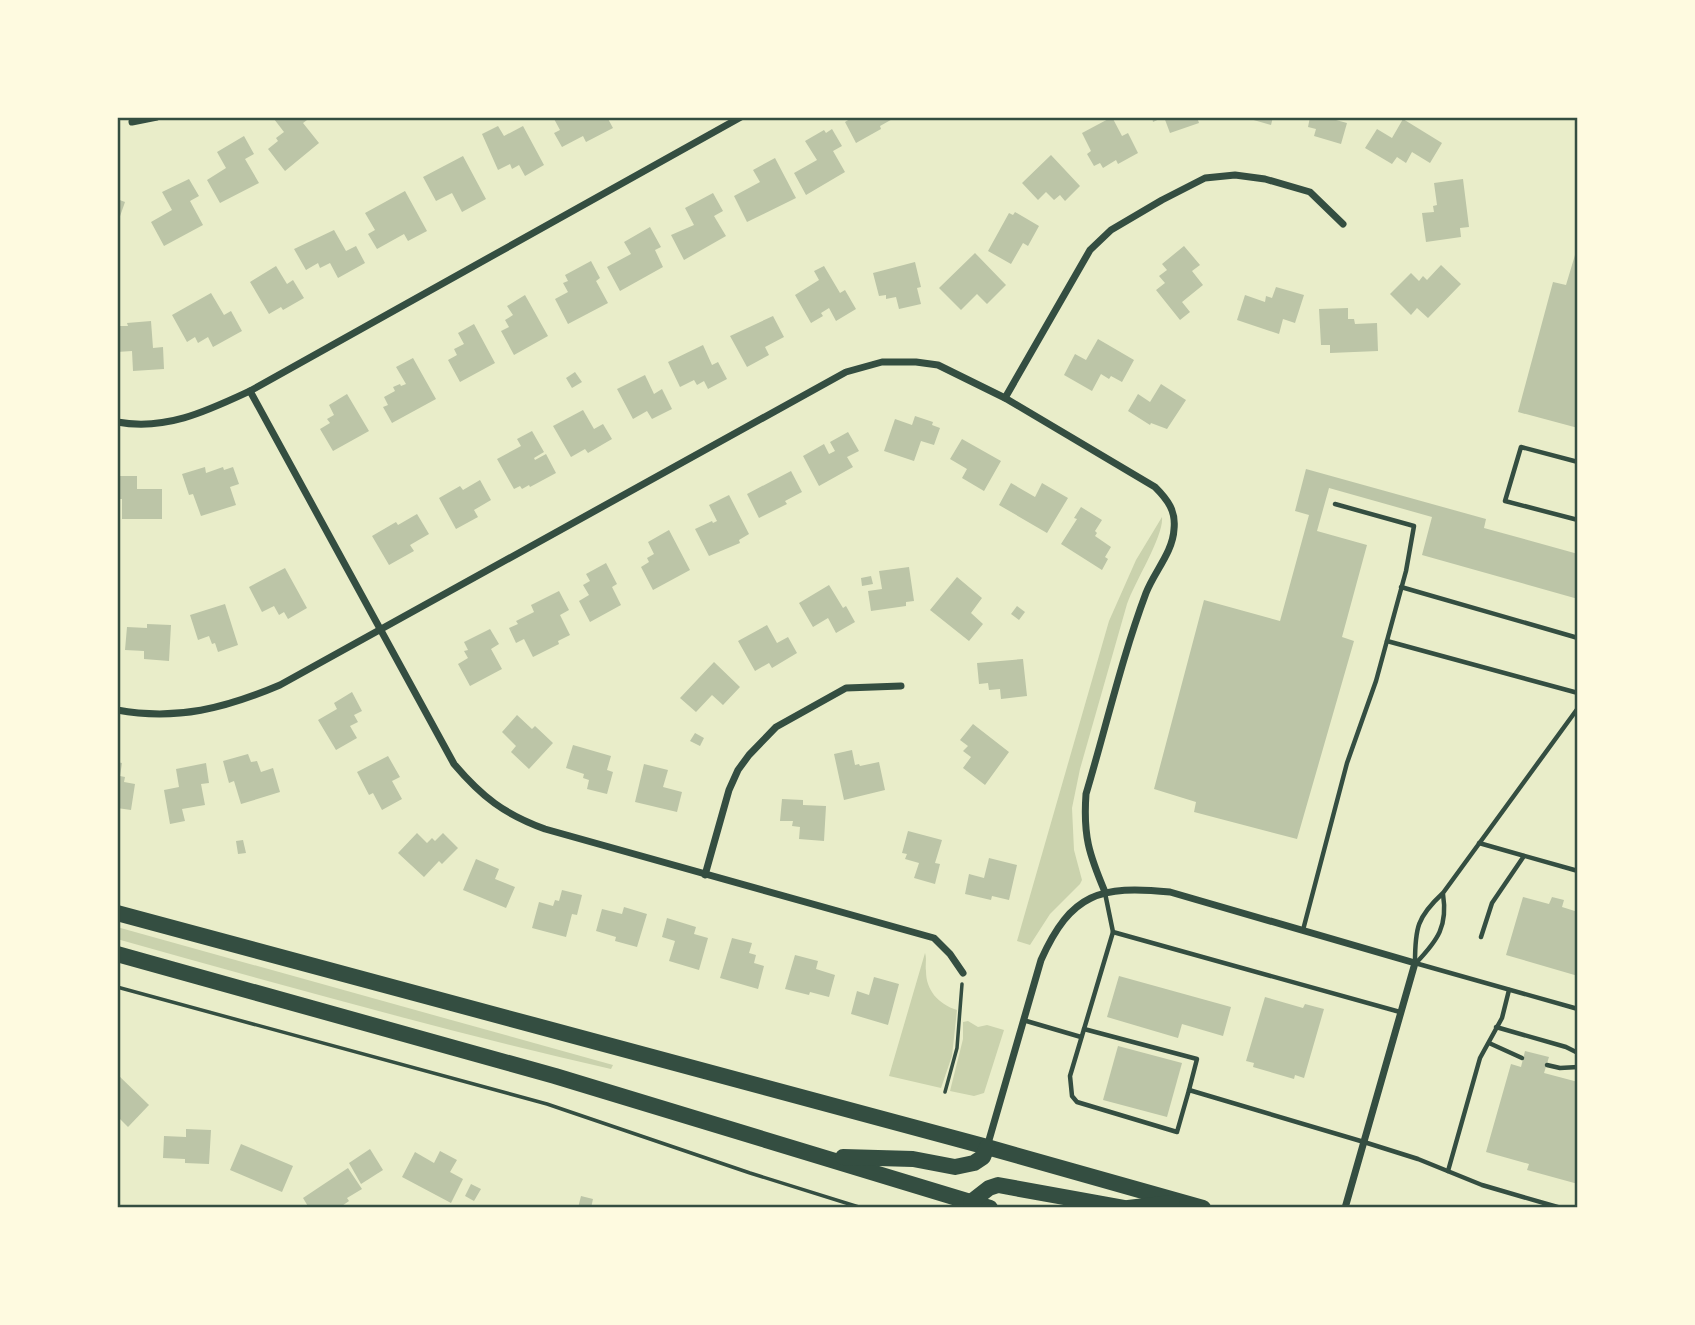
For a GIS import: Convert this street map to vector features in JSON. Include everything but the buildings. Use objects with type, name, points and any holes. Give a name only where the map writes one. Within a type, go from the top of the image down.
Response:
[{"type":"main road","points":[[117,913],[987,1147],[1202,1208]]},
{"type":"main road","points":[[117,954],[555,1076],[820,1156],[970,1205],[990,1208]]},
{"type":"main road","points":[[820,1156],[914,1159],[955,1167],[974,1163],[983,1157],[987,1147]]},
{"type":"main road","points":[[970,1205],[989,1188],[999,1185],[1127,1208],[1182,1202]]},
{"type":"street","points":[[132,122],[158,117]]},
{"type":"street","points":[[117,422],[170,422],[200,414],[250,391],[741,117]]},
{"type":"street","points":[[1005,398],[1090,250],[1111,230],[1205,178],[1235,175],[1265,179],[1310,192],[1343,224]]},
{"type":"street","points":[[117,710],[180,714],[233,704],[281,685],[846,372],[882,362],[938,365],[1005,398],[1155,488],[1167,499],[1174,515],[1174,532],[1170,547],[1146,592],[1086,793],[1084,823],[1091,858],[1105,892]]},
{"type":"street","points":[[250,391],[454,764],[493,804],[516,818],[545,829],[934,938],[950,954],[963,973]]},
{"type":"street","points":[[705,875],[729,790],[738,770],[776,727],[846,688],[901,686]]},
{"type":"street","points":[[987,1147],[1041,960],[1051,937],[1078,904],[1105,892],[1136,889],[1170,892],[1415,963],[1345,1208]]},
{"type":"lane","points":[[1578,462],[1521,447],[1505,500],[1578,520]]},
{"type":"lane","points":[[1303,930],[1347,763],[1387,641],[1414,526],[1335,504]]},
{"type":"lane","points":[[1401,587],[1578,638]]},
{"type":"lane","points":[[1387,641],[1578,693]]},
{"type":"lane","points":[[1415,963],[1415,931],[1425,910],[1443,893],[1578,708]]},
{"type":"lane","points":[[1479,843],[1578,871]]},
{"type":"lane","points":[[1481,937],[1492,903],[1524,856]]},
{"type":"lane","points":[[1084,1028],[1197,1059],[1177,1132],[1077,1102],[1072,1096],[1070,1076],[1081,1037],[1113,932],[1105,892]]},
{"type":"lane","points":[[1415,963],[1437,941],[1445,908],[1443,893]]},
{"type":"lane","points":[[1113,932],[1401,1013]]},
{"type":"lane","points":[[1415,963],[1578,1009]]},
{"type":"lane","points":[[1448,1171],[1480,1058],[1502,1017],[1509,990]]},
{"type":"lane","points":[[1023,1020],[1081,1037]]},
{"type":"lane","points":[[1496,1027],[1578,1053]]},
{"type":"lane","points":[[1489,1042],[1522,1058]]},
{"type":"lane","points":[[1547,1065],[1560,1068],[1578,1067]]},
{"type":"lane","points":[[1189,1090],[1364,1142],[1482,1185],[1562,1208]]},
{"type":"path","points":[[945,1092],[957,1048],[963,973]]},
{"type":"path","points":[[117,987],[547,1104],[862,1208]]},
{"type":"green space","points":[[1162,517],[1154,547],[1127,604],[1080,769],[1072,808],[1074,850],[1082,880],[1050,914],[1030,945],[1017,941],[1109,621],[1136,560]]},
{"type":"green space","points":[[117,927],[613,1065],[611,1069],[425,1023],[117,939]]},
{"type":"green space","points":[[925,953],[931,990],[939,1000],[957,1010],[952,1056],[941,1088],[889,1076]]},
{"type":"green space","points":[[968,1021],[978,1027],[987,1025],[1004,1030],[984,1093],[974,1096],[950,1091],[963,1039],[963,1022]]}]
